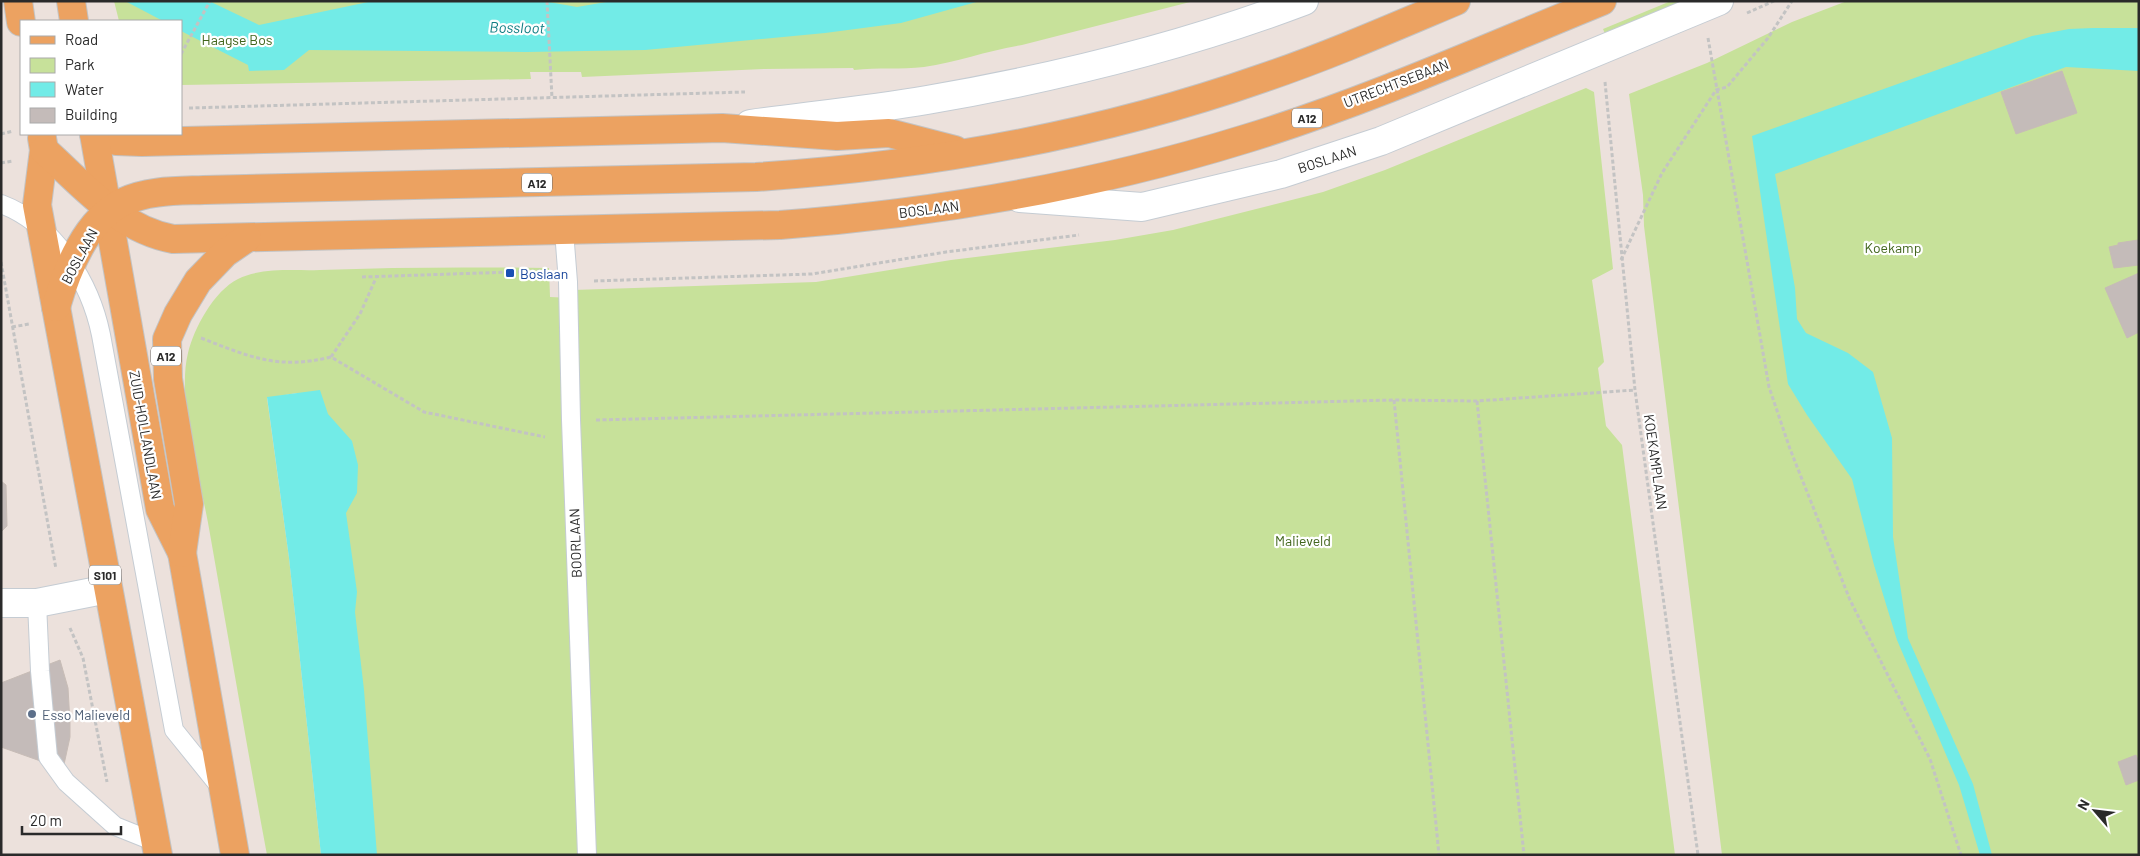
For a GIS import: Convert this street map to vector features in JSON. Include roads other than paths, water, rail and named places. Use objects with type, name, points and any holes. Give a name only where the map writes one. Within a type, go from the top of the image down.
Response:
[{"type":"main road","points":[[18,1],[21,20]]},
{"type":"main road","points":[[71,1],[74,20]]},
{"type":"main road","name":"A12","points":[[97,135],[116,141],[142,142],[722,128],[838,136],[889,134],[966,153],[1060,134],[1207,96],[1316,58],[1456,1]]},
{"type":"main road","name":"UTRECHTSEBAAN","points":[[1011,197],[1112,176],[1245,139],[1374,93],[1602,1]]},
{"type":"main road","name":"ZUID-HOLLANDLAAN","points":[[94,135],[160,509],[182,552],[235,855]]},
{"type":"main road","name":"BOSLAAN","points":[[42,142],[108,209],[131,225],[160,237],[186,240],[787,225],[927,210],[1011,197]]},
{"type":"main road","name":"ZUID-HOLLANDLAAN","points":[[42,142],[37,205],[157,849]]},
{"type":"main road","name":"BOSLAAN","points":[[56,307],[72,265],[90,233],[108,209],[133,198],[172,191],[756,177],[850,170],[966,153]]},
{"type":"main road","name":"A12","points":[[182,552],[189,504],[168,379],[167,339],[178,314],[198,281],[225,253],[247,238]]},
{"type":"street","points":[[722,128],[926,100],[1053,76],[1144,54],[1199,38],[1304,1]]},
{"type":"street","name":"BOSLAAN","points":[[1011,197],[1142,207],[1281,174],[1381,141],[1719,1]]},
{"type":"street","points":[[1,603],[50,601],[108,589]]},
{"type":"lane","points":[[1,204],[21,212],[42,230]]},
{"type":"lane","name":"ZUID-HOLLANDLAAN","points":[[42,230],[72,265],[92,304],[99,326],[174,730],[223,791]]},
{"type":"lane","name":"BOORLAAN","points":[[564,231],[568,282],[571,420],[587,855]]},
{"type":"lane","points":[[50,601],[40,671],[48,758],[66,782],[115,826],[157,849]]},
{"type":"water","name":"Bossloot","points":[[125,1],[209,1],[259,25],[373,1],[543,1],[577,7],[612,1],[980,1],[901,23],[825,33],[645,50],[526,52],[309,50],[284,70],[249,71],[248,65],[182,32],[182,20],[161,20]]},
{"type":"water","points":[[2139,28],[2139,71],[2066,67],[1775,174],[1795,288],[1797,319],[1806,333],[1848,353],[1873,372],[1892,438],[1893,537],[1908,638],[1973,784],[1992,855],[1980,855],[1959,785],[1897,640],[1874,565],[1852,479],[1807,415],[1788,384],[1752,136],[2032,36],[2069,29]]},
{"type":"water","points":[[320,390],[328,414],[352,441],[358,465],[357,493],[346,513],[357,592],[355,612],[364,690],[377,855],[321,855],[289,558],[267,397]]},
{"type":"place","name":"Boslaan","points":[[510,273]]},
{"type":"place","name":"Esso Malieveld","points":[[32,714]]},
{"type":"park label","name":"Haagse Bos","points":[[237,39]]},
{"type":"park label","name":"Koekamp","points":[[1893,247]]},
{"type":"park label","name":"Malieveld","points":[[1303,540]]}]
